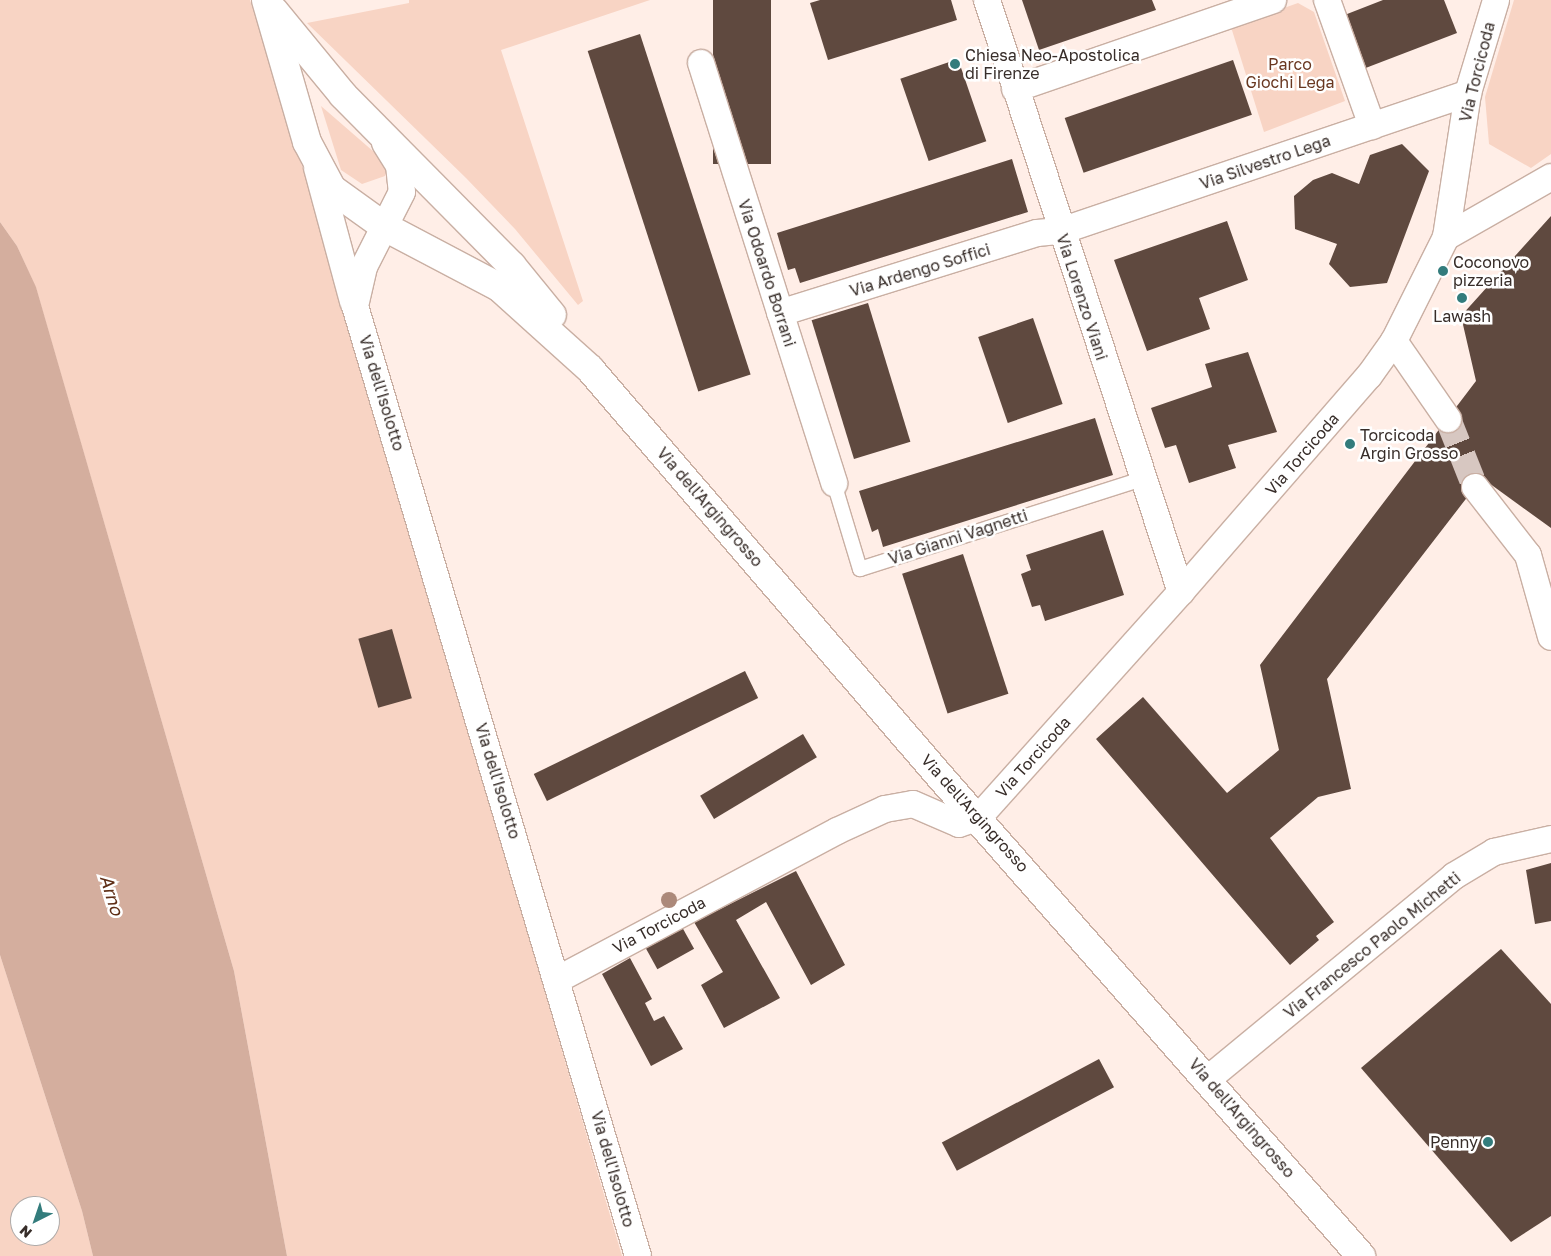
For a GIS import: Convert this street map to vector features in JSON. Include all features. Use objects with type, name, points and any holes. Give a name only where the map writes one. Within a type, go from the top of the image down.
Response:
[{"type":"street","name":"Via dell'Isolotto","points":[[266,0],[318,68],[372,126],[422,175]]},
{"type":"street","name":"Via dell'Isolotto","points":[[266,0],[316,162],[355,306],[638,1256]]},
{"type":"street","name":"Via Lorenzo Viani","points":[[987,0],[1142,479],[1181,592]]},
{"type":"street","points":[[1015,89],[1273,0]]},
{"type":"street","points":[[1327,0],[1372,126]]},
{"type":"street","name":"Via Torcicoda","points":[[557,980],[837,831],[885,809],[913,804],[959,824],[979,817],[1181,592],[1369,376],[1394,341],[1446,237],[1468,93],[1496,0]]},
{"type":"street","name":"Via Odoardo Borrani","points":[[701,64],[834,483]]},
{"type":"street","name":"Via Silvestro Lega","points":[[1061,231],[1468,93]]},
{"type":"street","name":"Via dell'Isolotto","points":[[355,306],[364,267],[398,205],[402,177],[393,154],[372,126]]},
{"type":"street","name":"Via dell'Isolotto","points":[[316,162],[332,189],[385,227]]},
{"type":"street","name":"Via dell'Argingrosso","points":[[422,175],[512,266],[551,313],[590,369],[937,773],[979,817],[1361,1256]]},
{"type":"street","points":[[1446,237],[1551,177]]},
{"type":"street","name":"Via dell'Argingrosso","points":[[385,227],[498,287],[590,369]]},
{"type":"street","name":"Via Ardengo Soffici","points":[[780,313],[1037,233],[1061,231]]},
{"type":"street","points":[[1394,341],[1448,418]]},
{"type":"street","points":[[1475,487],[1528,555],[1551,637]]},
{"type":"street","name":"Via Francesco Paolo Michetti","points":[[1208,1079],[1454,876],[1494,852],[1551,839]]},
{"type":"lane","name":"Via Gianni Vagnetti","points":[[834,483],[860,569],[1142,479]]},
{"type":"green space","points":[[0,0],[250,0],[314,204],[622,1256],[287,1256],[234,971],[36,288],[17,246],[0,222]]},
{"type":"green space","points":[[409,0],[650,0],[501,50],[583,301],[578,305],[515,229],[466,178],[307,23],[409,3]]},
{"type":"green space","points":[[1514,0],[1551,0],[1551,154],[1531,168],[1489,144],[1485,97]]},
{"type":"green space","name":"Parco Giochi Lega","points":[[1298,3],[1314,12],[1345,101],[1264,132],[1231,27]]},
{"type":"green space","points":[[321,106],[389,165],[385,176],[362,184],[341,170]]},
{"type":"green space","points":[[0,955],[82,1211],[93,1256],[0,1256]]},
{"type":"water","name":"Arno","points":[[0,222],[17,246],[36,287],[234,971],[287,1256],[93,1256],[82,1211],[0,955]]},
{"type":"building","points":[[713,0],[771,0],[771,164],[713,164]]},
{"type":"building","points":[[820,0],[951,0],[957,20],[828,60],[810,3]]},
{"type":"building","points":[[1022,0],[1152,0],[1156,10],[1039,50]]},
{"type":"building","points":[[1383,0],[1444,0],[1457,33],[1363,69],[1342,16]]},
{"type":"building","points":[[640,34],[751,374],[698,391],[588,51]]},
{"type":"building","points":[[958,59],[986,141],[929,161],[900,79]]},
{"type":"building","points":[[1233,60],[1252,115],[1084,173],[1065,118]]},
{"type":"building","points":[[1402,144],[1429,171],[1387,283],[1350,287],[1329,264],[1337,244],[1295,229],[1294,196],[1313,180],[1332,173],[1359,184],[1370,155]]},
{"type":"building","points":[[1012,159],[1028,212],[800,283],[795,268],[788,270],[777,233]]},
{"type":"building","points":[[1551,216],[1551,528],[1482,478],[1327,679],[1351,789],[1318,797],[1270,838],[1334,922],[1316,936],[1319,940],[1290,965],[1096,739],[1143,697],[1227,793],[1279,750],[1260,665],[1476,381],[1461,316]]},
{"type":"building","points":[[1227,221],[1248,280],[1199,298],[1210,329],[1147,351],[1114,260]]},
{"type":"building","points":[[868,303],[910,442],[854,459],[812,320]]},
{"type":"building","points":[[1033,318],[1063,404],[1008,423],[978,337]]},
{"type":"building","points":[[1248,352],[1277,432],[1228,445],[1236,468],[1189,483],[1176,445],[1165,448],[1151,408],[1212,387],[1205,364]]},
{"type":"building","points":[[1095,418],[1113,475],[883,547],[878,529],[872,532],[859,491]]},
{"type":"building","points":[[1103,530],[1124,595],[1045,621],[1040,605],[1032,607],[1021,574],[1031,570],[1026,555]]},
{"type":"building","points":[[963,554],[1008,694],[948,714],[902,574]]},
{"type":"building","points":[[392,629],[412,698],[378,708],[358,639]]},
{"type":"building","points":[[745,671],[758,698],[547,801],[534,774]]},
{"type":"building","points":[[803,734],[817,757],[714,819],[700,796]]},
{"type":"building","points":[[1551,863],[1551,921],[1535,924],[1526,870]]},
{"type":"building","points":[[796,871],[845,965],[811,985],[766,902],[736,920],[780,998],[724,1028],[701,985],[723,972],[694,922]]},
{"type":"building","points":[[682,927],[694,949],[657,969],[645,947]]},
{"type":"building","name":"Penny","points":[[1501,949],[1551,1004],[1551,1216],[1511,1242],[1361,1068]]},
{"type":"building","points":[[630,958],[652,999],[645,1003],[654,1021],[664,1016],[683,1049],[651,1066],[602,974]]},
{"type":"building","points":[[1099,1059],[1114,1087],[957,1171],[942,1143]]},
{"type":"tunnel","points":[[1448,419],[1475,487]]},
{"type":"place","name":"Chiesa Neo-Apostolica di Firenze","points":[[955,64]]},
{"type":"place","name":"Coconovo pizzeria","points":[[1443,271]]},
{"type":"place","name":"Lawash","points":[[1462,298]]},
{"type":"place","name":"Torcicoda Argin Grosso","points":[[1350,444]]},
{"type":"place","name":"Penny","points":[[1488,1142]]}]
